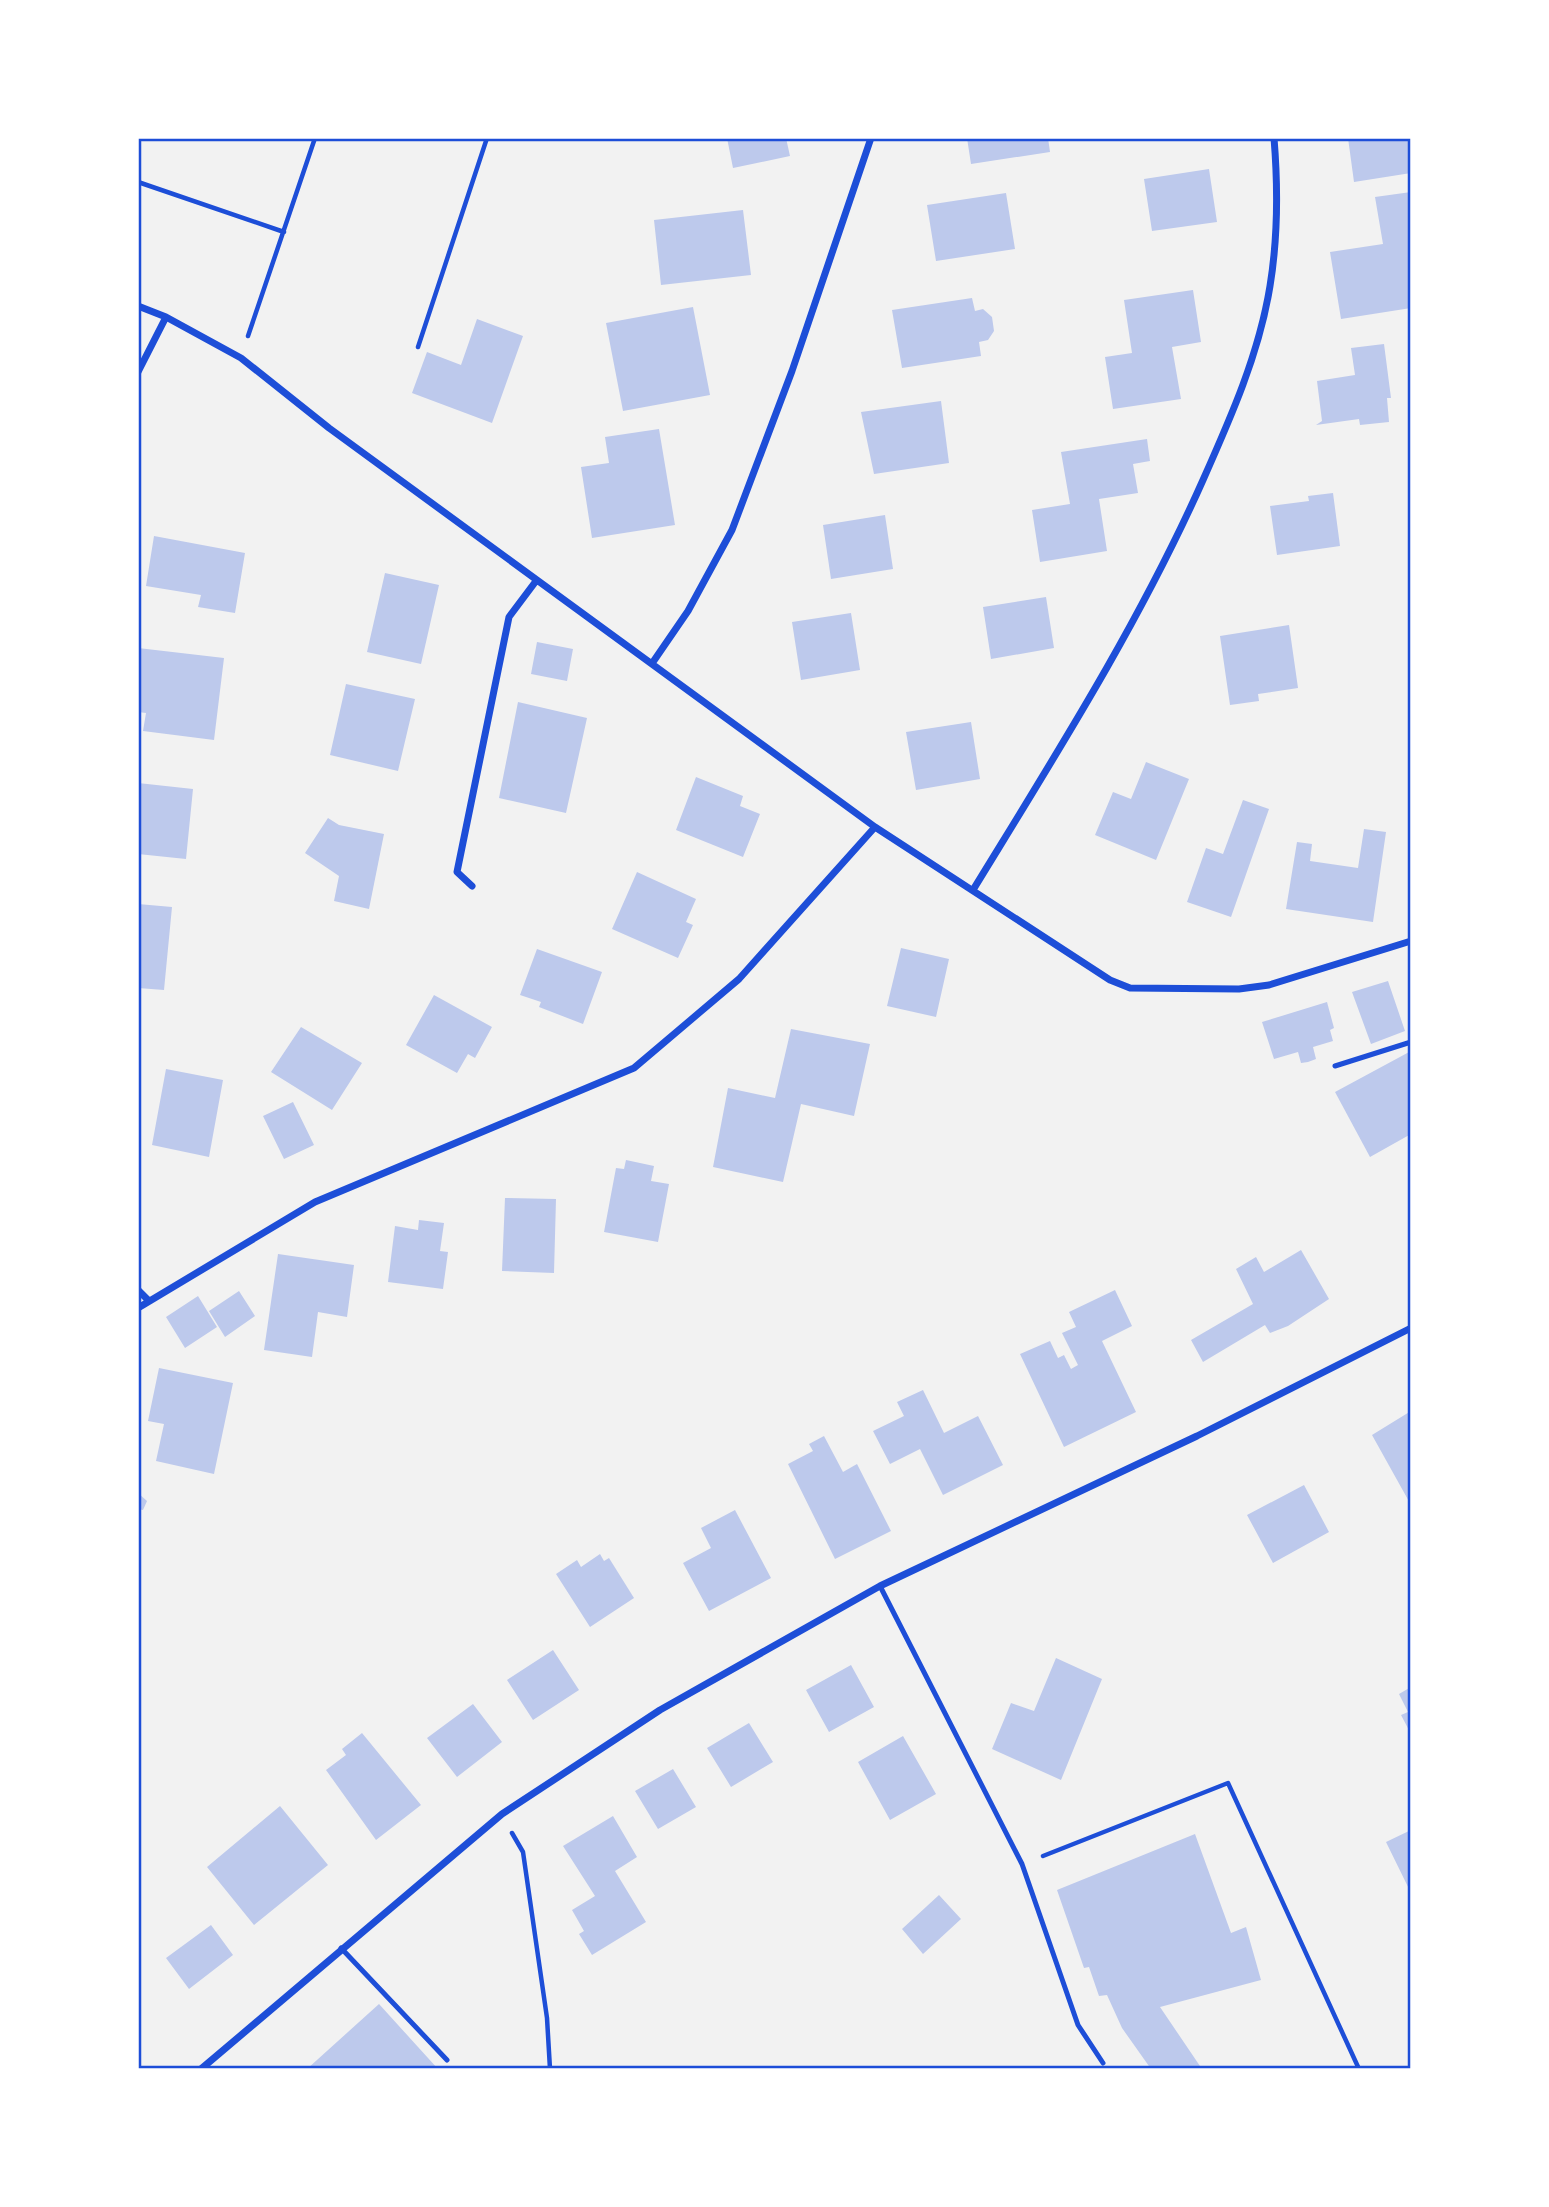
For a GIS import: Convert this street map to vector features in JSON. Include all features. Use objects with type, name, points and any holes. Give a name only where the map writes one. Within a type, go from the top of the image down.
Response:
[{"type":"street","points":[[653,662],[688,611],[732,530],[792,371],[871,138]]},
{"type":"street","points":[[974,890],[1127,635],[1191,507],[1246,380],[1270,287],[1278,211],[1274,138]]},
{"type":"street","points":[[138,306],[166,317],[241,358],[329,428],[536,581],[653,662],[876,827],[1110,980],[1130,988],[1239,989],[1269,985],[1411,941]]},
{"type":"street","points":[[138,372],[166,317]]},
{"type":"street","points":[[472,886],[457,872],[509,617],[536,581]]},
{"type":"street","points":[[138,1308],[315,1202],[634,1068],[739,979],[876,827]]},
{"type":"street","points":[[138,1290],[148,1300]]},
{"type":"street","points":[[201,2069],[502,1814],[660,1710],[880,1586],[1197,1436],[1411,1328]]},
{"type":"lane","points":[[1335,1066],[1411,1042]]},
{"type":"lane","points":[[880,1586],[1022,1864],[1078,2025],[1103,2063]]},
{"type":"lane","points":[[341,1948],[447,2060]]},
{"type":"path","points":[[241,358],[315,138]]},
{"type":"path","points":[[418,347],[487,138]]},
{"type":"path","points":[[138,182],[284,232]]},
{"type":"path","points":[[1022,1864],[1228,1783],[1359,2069]]},
{"type":"path","points":[[502,1814],[523,1852],[547,2018],[550,2069]]},
{"type":"building","points":[[727,138],[786,138],[790,156],[733,168]]},
{"type":"building","points":[[967,138],[1048,138],[1050,152],[971,164]]},
{"type":"building","points":[[1348,138],[1411,138],[1411,173],[1354,182]]},
{"type":"building","points":[[1209,169],[1217,222],[1152,231],[1144,179]]},
{"type":"building","points":[[1411,192],[1411,308],[1341,319],[1330,252],[1383,244],[1375,197]]},
{"type":"building","points":[[1006,193],[1015,249],[936,261],[927,205]]},
{"type":"building","points":[[743,210],[751,275],[661,285],[654,220]]},
{"type":"building","points":[[1193,290],[1201,342],[1172,347],[1181,399],[1113,409],[1105,357],[1132,353],[1124,300]]},
{"type":"building","points":[[972,298],[975,311],[983,309],[992,317],[994,331],[988,340],[979,342],[981,356],[902,368],[892,310]]},
{"type":"building","points":[[693,307],[710,395],[623,411],[606,323]]},
{"type":"building","points":[[477,319],[523,336],[492,423],[412,393],[427,352],[461,365]]},
{"type":"building","points":[[1384,344],[1391,398],[1387,398],[1389,422],[1360,425],[1359,419],[1316,425],[1322,421],[1317,381],[1355,375],[1351,348]]},
{"type":"building","points":[[941,401],[949,463],[874,474],[861,412]]},
{"type":"building","points":[[659,429],[675,525],[592,538],[581,467],[609,463],[605,437]]},
{"type":"building","points":[[1147,439],[1150,461],[1133,464],[1138,493],[1099,499],[1107,551],[1040,562],[1032,510],[1070,504],[1061,452]]},
{"type":"building","points":[[1333,493],[1340,546],[1277,555],[1270,506],[1309,501],[1308,496]]},
{"type":"building","points":[[885,515],[893,569],[831,579],[823,525]]},
{"type":"building","points":[[154,536],[245,553],[235,613],[198,607],[201,595],[146,586]]},
{"type":"building","points":[[385,573],[439,585],[421,664],[367,652]]},
{"type":"building","points":[[1046,597],[1054,648],[991,659],[983,607]]},
{"type":"building","points":[[851,613],[860,670],[801,680],[792,622]]},
{"type":"building","points":[[1289,625],[1298,688],[1258,694],[1259,701],[1230,705],[1220,636]]},
{"type":"building","points":[[537,642],[573,649],[567,681],[531,674]]},
{"type":"building","points":[[138,648],[224,658],[214,740],[143,731],[146,713],[138,712]]},
{"type":"building","points":[[346,684],[415,699],[398,771],[330,755]]},
{"type":"building","points":[[518,702],[587,718],[566,813],[499,798]]},
{"type":"building","points":[[971,722],[980,779],[916,790],[906,732]]},
{"type":"building","points":[[1146,762],[1189,779],[1156,860],[1095,835],[1113,792],[1131,799]]},
{"type":"building","points":[[696,777],[743,796],[740,806],[760,814],[743,857],[676,830]]},
{"type":"building","points":[[138,783],[193,789],[186,859],[138,854]]},
{"type":"building","points":[[1243,800],[1269,809],[1231,917],[1187,902],[1206,848],[1223,854]]},
{"type":"building","points":[[328,818],[339,825],[384,834],[369,909],[334,901],[339,876],[305,853]]},
{"type":"building","points":[[1364,829],[1386,832],[1373,922],[1286,909],[1297,842],[1312,844],[1310,861],[1358,868]]},
{"type":"building","points":[[637,872],[696,899],[686,922],[693,925],[678,958],[612,929]]},
{"type":"building","points":[[138,904],[172,907],[164,990],[138,988]]},
{"type":"building","points":[[901,948],[949,959],[936,1017],[887,1006]]},
{"type":"building","points":[[537,949],[602,972],[583,1024],[539,1007],[541,1002],[520,995]]},
{"type":"building","points":[[1388,981],[1405,1031],[1371,1044],[1352,992]]},
{"type":"building","points":[[434,995],[492,1027],[475,1058],[468,1054],[457,1073],[406,1045]]},
{"type":"building","points":[[1327,1002],[1334,1028],[1330,1030],[1333,1041],[1313,1047],[1316,1059],[1308,1062],[1301,1063],[1298,1052],[1274,1059],[1262,1022]]},
{"type":"building","points":[[301,1027],[362,1063],[332,1110],[271,1072]]},
{"type":"building","points":[[791,1029],[870,1044],[854,1116],[801,1104],[783,1182],[713,1167],[728,1088],[775,1098]]},
{"type":"building","points":[[1411,1051],[1411,1134],[1370,1157],[1335,1092]]},
{"type":"building","points":[[166,1069],[223,1080],[209,1157],[152,1145]]},
{"type":"building","points":[[293,1102],[314,1145],[284,1159],[263,1116]]},
{"type":"building","points":[[626,1160],[654,1166],[651,1181],[669,1184],[658,1242],[604,1232],[616,1168],[624,1169]]},
{"type":"building","points":[[505,1198],[556,1199],[554,1273],[502,1271]]},
{"type":"building","points":[[419,1220],[444,1223],[440,1251],[448,1252],[443,1289],[388,1282],[395,1226],[418,1230]]},
{"type":"building","points":[[1301,1250],[1329,1299],[1288,1326],[1270,1333],[1265,1325],[1203,1362],[1191,1340],[1253,1304],[1236,1269],[1256,1257],[1264,1272]]},
{"type":"building","points":[[278,1254],[354,1265],[347,1317],[318,1312],[312,1357],[264,1350]]},
{"type":"building","points":[[1115,1290],[1132,1326],[1102,1341],[1136,1412],[1064,1447],[1020,1354],[1050,1341],[1058,1358],[1064,1355],[1071,1369],[1078,1365],[1062,1333],[1076,1327],[1069,1312]]},
{"type":"building","points":[[239,1291],[255,1316],[225,1337],[209,1311]]},
{"type":"building","points":[[198,1296],[217,1327],[185,1348],[166,1317]]},
{"type":"building","points":[[159,1368],[233,1383],[214,1474],[156,1461],[164,1424],[148,1421]]},
{"type":"building","points":[[923,1390],[944,1433],[978,1416],[1003,1465],[943,1495],[920,1449],[890,1464],[873,1431],[904,1416],[897,1402]]},
{"type":"building","points":[[1411,1411],[1411,1505],[1372,1435]]},
{"type":"building","points":[[824,1436],[843,1472],[857,1464],[891,1531],[835,1559],[788,1464],[813,1451],[809,1444]]},
{"type":"building","points":[[1304,1485],[1329,1532],[1273,1563],[1247,1515]]},
{"type":"building","points":[[138,1493],[147,1501],[143,1510],[138,1509]]},
{"type":"building","points":[[735,1510],[771,1578],[709,1611],[683,1563],[711,1548],[701,1528]]},
{"type":"building","points":[[600,1554],[604,1561],[609,1558],[634,1598],[590,1627],[556,1574],[577,1560],[581,1567]]},
{"type":"building","points":[[553,1650],[579,1690],[533,1720],[507,1680]]},
{"type":"building","points":[[1056,1658],[1102,1679],[1061,1780],[992,1749],[1011,1703],[1034,1711]]},
{"type":"building","points":[[851,1665],[874,1707],[829,1732],[806,1690]]},
{"type":"building","points":[[1411,1687],[1411,1734],[1401,1715],[1408,1712],[1399,1694]]},
{"type":"building","points":[[473,1704],[502,1742],[457,1777],[427,1738]]},
{"type":"building","points":[[749,1723],[773,1762],[731,1787],[707,1748]]},
{"type":"building","points":[[362,1733],[421,1805],[376,1840],[326,1770],[346,1755],[342,1749]]},
{"type":"building","points":[[903,1736],[936,1794],[890,1820],[858,1762]]},
{"type":"building","points":[[673,1769],[696,1807],[658,1829],[635,1791]]},
{"type":"building","points":[[280,1806],[328,1865],[254,1925],[207,1867]]},
{"type":"building","points":[[613,1816],[637,1857],[615,1871],[646,1922],[592,1955],[579,1934],[584,1931],[572,1910],[595,1896],[563,1846]]},
{"type":"building","points":[[1411,1830],[1411,1893],[1386,1842]]},
{"type":"building","points":[[1195,1834],[1231,1933],[1246,1927],[1261,1980],[1160,2007],[1202,2069],[1151,2069],[1122,2028],[1107,1995],[1099,1996],[1089,1967],[1084,1968],[1057,1890]]},
{"type":"building","points":[[939,1895],[961,1919],[923,1954],[902,1929]]},
{"type":"building","points":[[211,1925],[233,1955],[189,1989],[166,1958]]},
{"type":"building","points":[[379,2004],[438,2069],[307,2069]]}]
